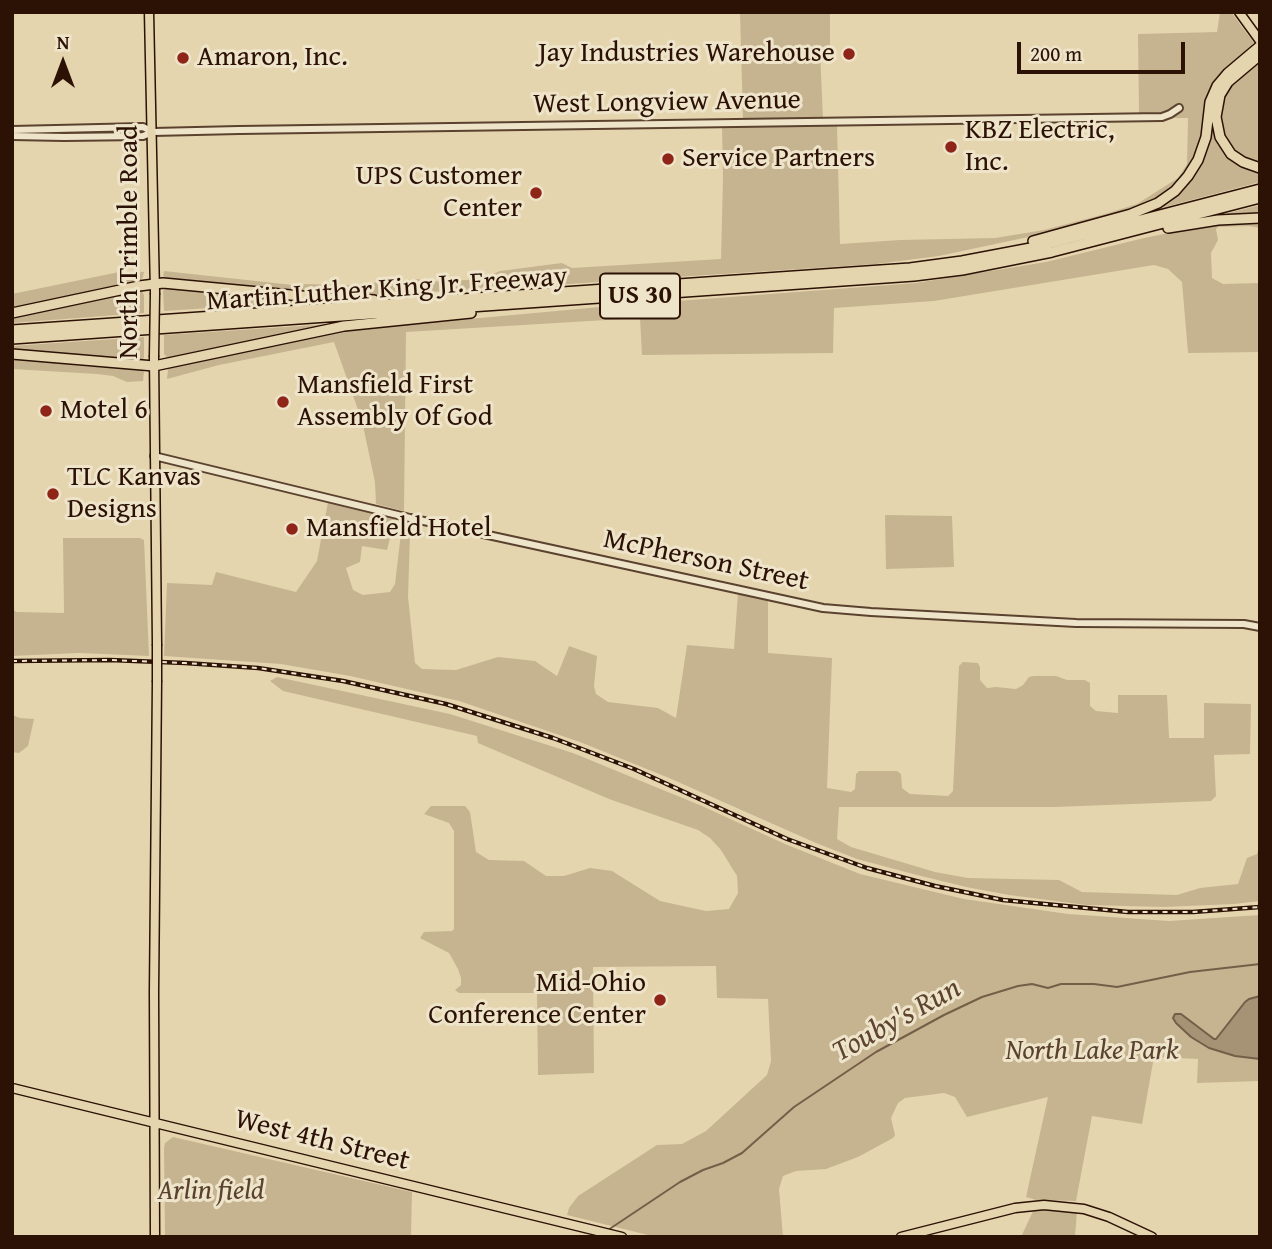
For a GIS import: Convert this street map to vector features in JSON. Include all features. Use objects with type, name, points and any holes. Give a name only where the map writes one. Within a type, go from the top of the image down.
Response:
[{"type":"highway","points":[[910,268],[1027,243],[1142,210],[1166,198],[1182,184],[1198,160],[1206,137],[1210,102],[1217,86],[1260,43]]},
{"type":"highway","points":[[1260,55],[1228,82],[1220,95],[1216,117],[1220,137],[1231,153],[1242,162],[1260,168]]},
{"type":"highway","name":"Martin Luther King Jr. Freeway","points":[[12,330],[910,268],[1028,248],[1260,189]]},
{"type":"highway","name":"Martin Luther King Jr. Freeway","points":[[12,339],[887,279],[962,270],[1021,259],[1260,198]]},
{"type":"highway","points":[[1021,259],[1046,258],[1173,227],[1218,220],[1260,218]]},
{"type":"highway","points":[[12,313],[170,284],[368,300],[523,290],[542,293]]},
{"type":"highway","points":[[12,354],[154,361],[344,326],[525,309],[583,300]]},
{"type":"main road","name":"North Trimble Road","points":[[149,12],[155,288],[157,644],[155,1123]]},
{"type":"main road","points":[[1239,12],[1260,43]]},
{"type":"main road","name":"West 4th Street","points":[[12,1088],[622,1237]]},
{"type":"main road","points":[[155,1123],[155,1237]]},
{"type":"main road","points":[[901,1237],[1035,1205],[1084,1209],[1109,1217],[1152,1237]]},
{"type":"street","name":"West Longview Avenue","points":[[12,136],[143,136],[153,132],[1162,117],[1179,108]]},
{"type":"street","name":"West Longview Avenue","points":[[12,130],[143,127],[153,132]]},
{"type":"street","name":"McPherson Street","points":[[154,456],[423,520],[823,608],[1076,623],[1244,624],[1260,627]]},
{"type":"green space","points":[[740,12],[830,12],[830,49],[820,50],[823,119],[743,120]]},
{"type":"green space","points":[[1220,12],[1231,12],[1254,43],[1223,72],[1210,89],[1204,131],[1196,158],[1176,186],[1160,197],[1128,211],[1047,233],[939,256],[876,264],[390,295],[299,292],[172,281],[163,276],[164,271],[302,286],[347,285],[419,279],[422,282],[488,279],[500,271],[562,263],[572,268],[721,259],[722,126],[837,124],[840,244],[995,238],[1044,230],[1137,204],[1178,178],[1187,164],[1188,118],[1168,118],[1183,110],[1184,106],[1180,104],[1167,112],[1139,114],[1138,34],[1217,32]]},
{"type":"green space","points":[[1260,60],[1260,164],[1246,161],[1230,147],[1221,131],[1220,111],[1226,91]]},
{"type":"green space","points":[[1211,122],[1216,138],[1242,166],[1260,171],[1260,182],[1157,209],[1156,207],[1181,190]]},
{"type":"green space","points":[[1260,205],[1260,215],[1217,216]]},
{"type":"green space","points":[[1260,221],[1260,228],[1218,227],[1218,240],[1211,253],[1212,278],[1223,284],[1260,283],[1260,352],[1188,353],[1182,282],[1168,269],[1154,265],[934,301],[834,308],[833,353],[642,355],[640,318],[406,332],[404,511],[376,504],[375,482],[362,421],[334,342],[219,365],[167,379],[168,369],[172,366],[338,331],[611,306],[916,283],[1046,262],[1183,230]]},
{"type":"green space","points":[[124,271],[144,272],[139,282],[12,308],[12,294]]},
{"type":"green space","points":[[167,288],[317,301],[164,311],[163,291]]},
{"type":"green space","points":[[142,291],[144,313],[12,323],[12,316]]},
{"type":"green space","points":[[330,324],[169,359],[164,354],[164,335]]},
{"type":"green space","points":[[144,337],[144,358],[140,361],[12,350],[12,346]]},
{"type":"green space","points":[[12,358],[142,370],[143,381],[127,382],[113,376],[97,374],[12,369]]},
{"type":"green space","points":[[328,502],[395,518],[387,550],[362,546],[360,562],[346,568],[353,590],[363,595],[390,592],[395,584],[401,533],[405,530],[410,534],[408,597],[415,663],[422,669],[456,670],[498,657],[535,661],[557,676],[569,646],[597,656],[594,686],[596,694],[608,702],[658,708],[676,718],[687,645],[734,649],[738,593],[768,599],[768,653],[832,658],[827,788],[851,792],[855,789],[856,774],[859,771],[897,771],[901,774],[902,788],[910,794],[948,796],[953,791],[959,666],[963,662],[978,663],[980,680],[987,688],[1016,689],[1029,677],[1034,676],[1085,680],[1090,683],[1090,706],[1096,711],[1118,713],[1118,695],[1167,695],[1169,738],[1204,738],[1204,703],[1251,704],[1250,754],[1214,755],[1216,796],[1211,801],[1055,807],[839,807],[837,839],[851,847],[935,872],[968,878],[1059,880],[1082,892],[1177,895],[1200,888],[1238,884],[1247,858],[1257,854],[1260,842],[1260,901],[1164,907],[1086,905],[966,887],[857,859],[580,742],[459,701],[350,676],[281,664],[164,656],[167,583],[212,585],[216,572],[296,592],[317,561]]},
{"type":"green space","points":[[885,515],[952,516],[954,567],[886,569]]},
{"type":"green space","points":[[63,538],[144,540],[149,656],[79,653],[12,656],[12,608],[16,612],[64,613]]},
{"type":"green space","name":"North Lake Park","points":[[277,677],[450,714],[573,753],[860,874],[964,899],[1068,914],[1169,921],[1260,915],[1260,1081],[1197,1083],[1198,1059],[1154,1057],[1142,1124],[1092,1116],[1076,1201],[1036,1200],[1026,1197],[1048,1097],[967,1117],[955,1097],[944,1093],[905,1098],[898,1103],[891,1118],[895,1135],[893,1138],[858,1157],[826,1169],[796,1171],[783,1176],[779,1189],[783,1237],[656,1237],[567,1215],[578,1196],[657,1145],[682,1144],[706,1131],[767,1075],[771,1061],[768,999],[717,998],[716,966],[593,967],[594,1073],[538,1075],[537,993],[459,993],[455,990],[461,985],[461,978],[449,953],[420,938],[424,932],[454,929],[454,831],[449,823],[424,814],[431,806],[465,806],[470,812],[476,852],[489,860],[524,861],[546,876],[564,876],[590,868],[612,871],[660,901],[706,911],[729,909],[738,893],[737,876],[721,850],[698,830],[609,799],[478,743],[477,736],[283,691],[270,681]]},
{"type":"green space","points":[[12,715],[34,719],[28,746],[19,753],[12,752]]},
{"type":"green space","name":"Arlin field","points":[[173,1137],[412,1192],[411,1237],[165,1237],[164,1148],[165,1143]]},
{"type":"green space","points":[[1034,1209],[1077,1211],[1075,1237],[1021,1237]]},
{"type":"shaded area","points":[[1260,996],[1260,1059],[1235,1056],[1209,1048],[1191,1037],[1173,1018],[1175,1014],[1181,1014],[1216,1039],[1245,1002]]},
{"type":"waterway","name":"Touby's Run","points":[[608,1230],[680,1182],[742,1153],[794,1107],[876,1052],[982,997],[1032,984],[1048,988],[1061,984],[1117,987],[1190,972],[1260,964]]},
{"type":"railway","points":[[12,661],[110,660],[185,663],[258,668],[343,681],[446,704],[553,738],[634,769],[787,839],[867,868],[935,886],[1003,900],[1128,912],[1193,912],[1260,907]]},
{"type":"place","name":"Jay Industries Warehouse","points":[[849,54]]},
{"type":"place","name":"Amaron, Inc.","points":[[183,58]]},
{"type":"place","name":"KBZ Electric, Inc.","points":[[951,147]]},
{"type":"place","name":"Service Partners","points":[[668,159]]},
{"type":"place","name":"UPS Customer Center","points":[[536,193]]},
{"type":"place","name":"Mansfield First Assembly Of God","points":[[283,402]]},
{"type":"place","name":"Motel 6","points":[[46,411]]},
{"type":"place","name":"TLC Kanvas Designs","points":[[53,494]]},
{"type":"place","name":"Mansfield Hotel","points":[[292,529]]},
{"type":"place","name":"Mid-Ohio Conference Center","points":[[660,1000]]}]
